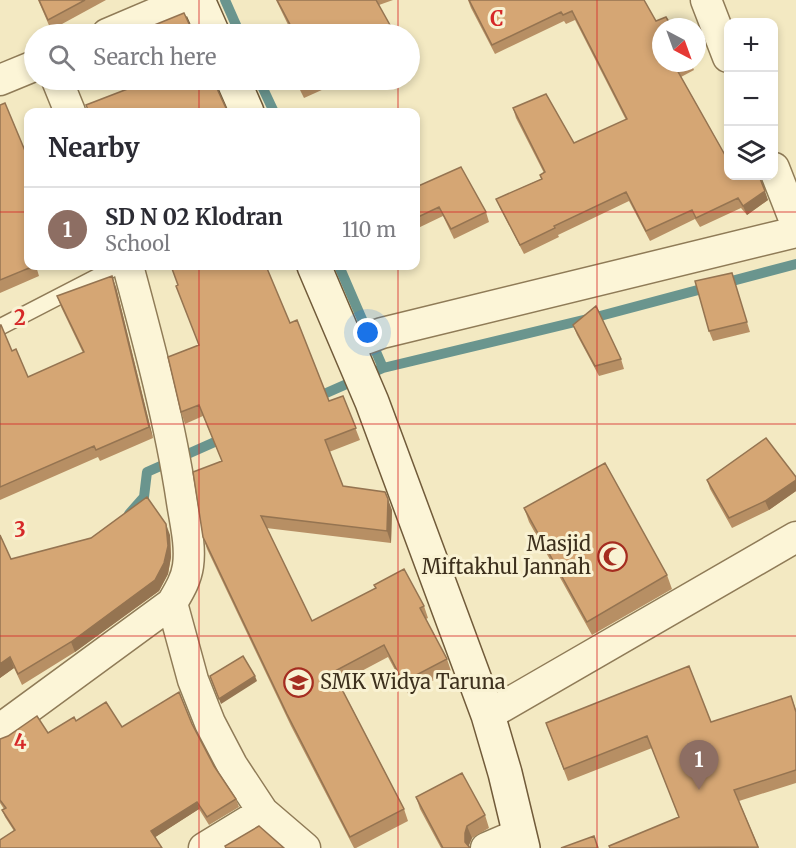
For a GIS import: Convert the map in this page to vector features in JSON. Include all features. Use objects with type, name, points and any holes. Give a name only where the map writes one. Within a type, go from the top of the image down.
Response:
[{"type":"main road","points":[[198,0],[209,24]]},
{"type":"main road","points":[[237,90],[245,108]]},
{"type":"main road","points":[[316,270],[362,343],[372,402],[488,715],[521,841]]},
{"type":"street","points":[[131,24],[187,0]]},
{"type":"street","points":[[706,0],[724,45]]},
{"type":"street","points":[[0,80],[24,70]]},
{"type":"street","points":[[61,90],[68,108]]},
{"type":"street","points":[[778,178],[796,224]]},
{"type":"street","points":[[362,343],[796,232]]},
{"type":"street","points":[[0,729],[172,603],[181,589],[188,564],[189,548],[178,479],[154,361],[129,270]]},
{"type":"street","points":[[488,715],[796,537]]},
{"type":"street","points":[[172,603],[194,680],[210,723],[232,765],[263,812],[305,848]]},
{"type":"street","points":[[204,848],[263,812]]},
{"type":"street","points":[[486,848],[521,841]]},
{"type":"lane","points":[[0,327],[110,270]]},
{"type":"building","points":[[39,0],[85,0],[48,20]]},
{"type":"building","points":[[277,0],[376,0],[389,24],[290,24]]},
{"type":"building","points":[[469,0],[644,0],[654,18],[652,18],[652,72],[678,72],[724,153],[724,180],[761,180],[765,191],[743,206],[738,198],[696,218],[692,210],[646,231],[626,192],[520,245],[496,199],[542,179],[540,175],[545,172],[513,108],[546,94],[574,143],[627,119],[572,11],[563,15],[561,12],[492,45]]},
{"type":"building","points":[[184,13],[189,24],[157,24]]},
{"type":"building","points":[[125,90],[218,90],[226,108],[87,108],[86,105]]},
{"type":"building","points":[[5,103],[24,148],[24,270],[0,280],[0,105]]},
{"type":"building","points":[[461,167],[486,212],[451,229],[439,207],[420,216],[420,185]]},
{"type":"building","points":[[172,270],[268,270],[290,323],[297,320],[329,401],[343,396],[356,428],[325,440],[343,486],[385,492],[388,499],[387,531],[261,516],[312,621],[376,588],[374,585],[404,569],[424,606],[420,608],[447,659],[403,682],[384,645],[333,672],[404,809],[350,837],[287,714],[203,537],[193,472],[222,461],[199,405],[181,412],[168,357],[199,345],[176,286],[178,285]]},
{"type":"building","points":[[732,273],[747,322],[709,331],[695,281]]},
{"type":"building","points":[[112,276],[149,427],[96,450],[94,446],[0,487],[0,325],[12,351],[16,349],[28,377],[84,352],[57,296]]},
{"type":"building","points":[[596,306],[621,359],[595,366],[573,325]]},
{"type":"building","points":[[766,438],[796,480],[765,501],[729,518],[707,480]]},
{"type":"building","points":[[605,463],[667,575],[587,622],[524,508]]},
{"type":"building","points":[[147,497],[166,524],[168,546],[164,563],[155,580],[71,642],[18,674],[10,657],[0,664],[0,535],[11,559],[91,538]]},
{"type":"building","points":[[243,656],[255,676],[219,699],[210,676]]},
{"type":"building","points":[[689,666],[711,722],[791,696],[796,712],[796,770],[734,790],[758,847],[610,848],[609,846],[679,817],[647,736],[564,769],[546,723]]},
{"type":"building","points":[[179,692],[192,724],[214,766],[236,799],[207,817],[197,802],[151,831],[162,848],[0,848],[0,840],[15,830],[2,810],[6,808],[0,800],[0,739],[37,716],[48,733],[74,717],[76,721],[106,702],[122,727]]},
{"type":"building","points":[[462,773],[485,815],[467,826],[465,842],[470,848],[443,848],[416,797]]},
{"type":"building","points":[[259,826],[284,848],[226,848],[225,846]]},
{"type":"building","points":[[594,836],[598,848],[561,848]]},
{"type":"waterway","points":[[225,0],[236,24]]},
{"type":"waterway","points":[[264,90],[272,108]]},
{"type":"waterway","points":[[315,398],[383,368],[600,316],[796,264]]},
{"type":"waterway","points":[[341,270],[383,368]]},
{"type":"waterway","points":[[129,514],[144,497],[147,472],[226,437]]},
{"type":"place","name":"Masjid Miftakhul Jannah","points":[[612,556]]},
{"type":"place","name":"SMK Widya Taruna","points":[[299,682]]},
{"type":"place","name":"SD N 02 Klodran","points":[[699,790]]}]
